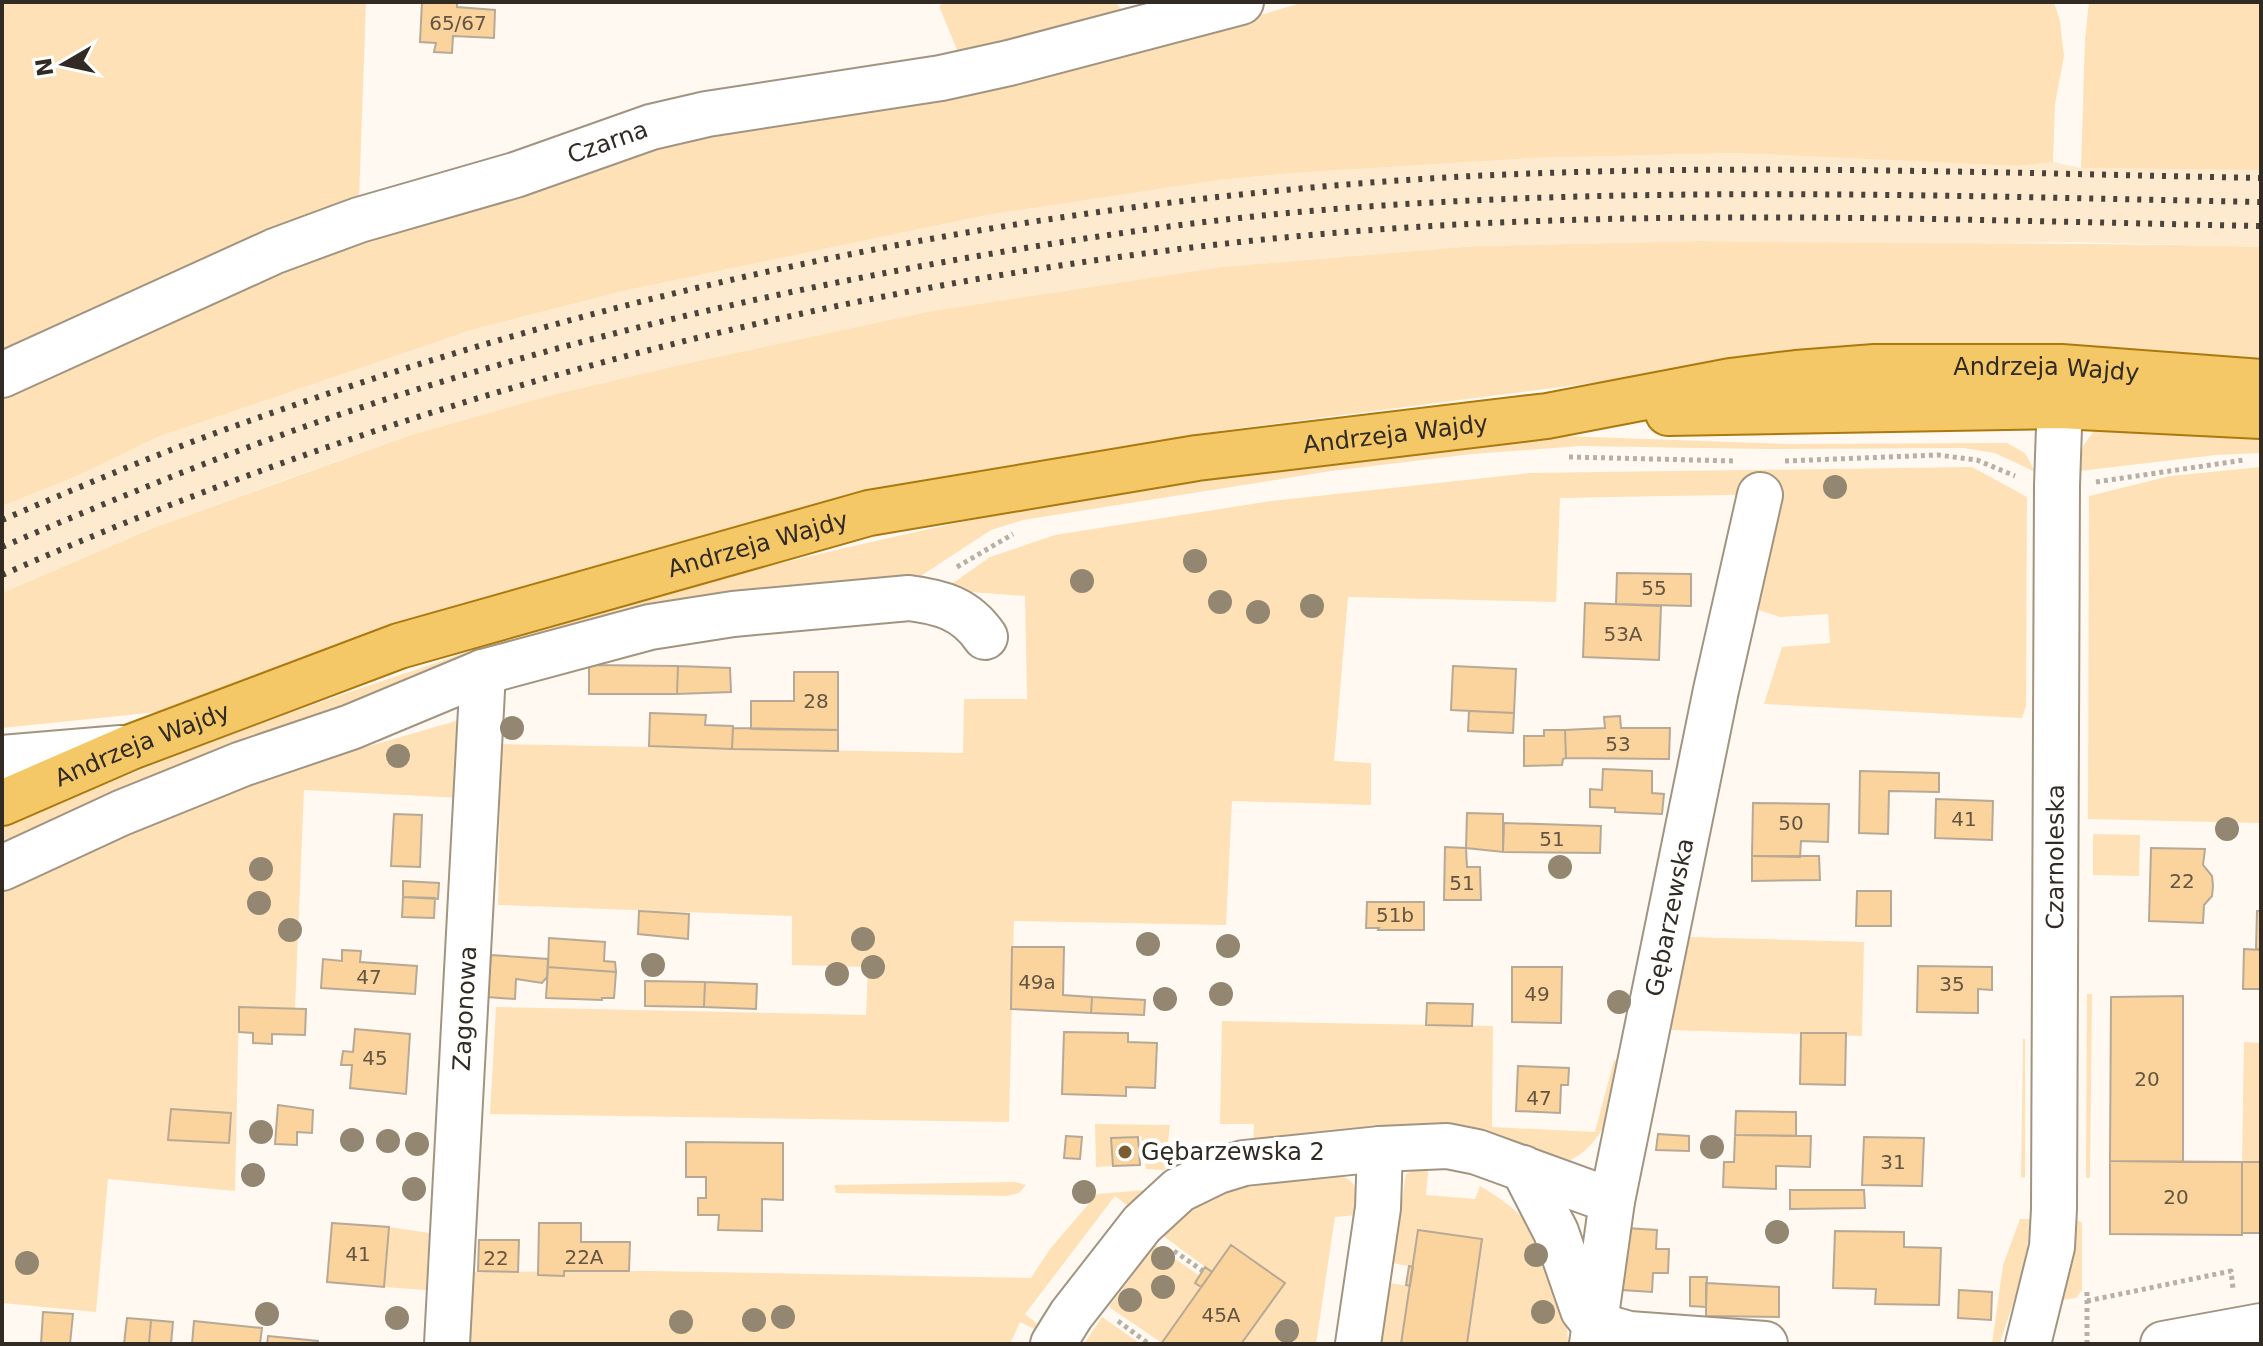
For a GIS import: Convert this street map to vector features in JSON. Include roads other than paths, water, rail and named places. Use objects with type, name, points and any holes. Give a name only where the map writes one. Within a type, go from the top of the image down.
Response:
[{"type":"main road","name":"Andrzeja Wajdy","points":[[2,803],[131,747],[399,646],[869,513],[1197,458],[1547,416],[2060,386],[2261,382]]},
{"type":"main road","name":"Andrzeja Wajdy","points":[[2060,386],[2261,416]]},
{"type":"street","name":"Czarna","points":[[2,375],[275,251],[359,220],[515,175],[651,127],[707,114],[954,75],[1241,2]]},
{"type":"street","name":"Czarnoleska","points":[[2031,1327],[2052,1247],[2054,1209],[2071,484],[2060,386]]},
{"type":"street","name":"Gębarzewska","points":[[1593,1334],[1612,1201],[1716,690],[1764,472]]},
{"type":"street","points":[[2,868],[121,813],[242,764],[351,727],[483,672],[650,627],[733,614],[909,598],[953,608],[974,621],[985,637]]},
{"type":"street","name":"Zagonowa","points":[[447,1344],[483,672]]},
{"type":"street","points":[[2,758],[131,747]]},
{"type":"street","points":[[1053,1344],[1071,1315],[1142,1224],[1179,1190],[1218,1171],[1244,1163],[1380,1149],[1447,1146],[1477,1152],[1612,1201]]},
{"type":"street","points":[[1358,1344],[1378,1208],[1380,1149]]},
{"type":"street","points":[[1523,1168],[1556,1232],[1593,1334],[1765,1344]]},
{"type":"street","points":[[2163,1344],[2255,1327]]},
{"type":"railway","points":[[2,520],[249,421],[398,371],[548,326],[699,287],[852,254],[1006,226],[1161,204],[1317,187],[1571,172],[1867,170],[2261,178]]},
{"type":"railway","points":[[2,547],[275,437],[393,397],[551,350],[712,310],[873,275],[1096,237],[1334,209],[1565,197],[1797,194],[2261,202]]},
{"type":"railway","points":[[2,575],[161,509],[323,449],[487,395],[654,349],[822,309],[991,277],[1162,251],[1333,233],[1565,220],[1797,218],[2261,226]]},
{"type":"place","name":"Gębarzewska 2","points":[[1125,1152]]}]
